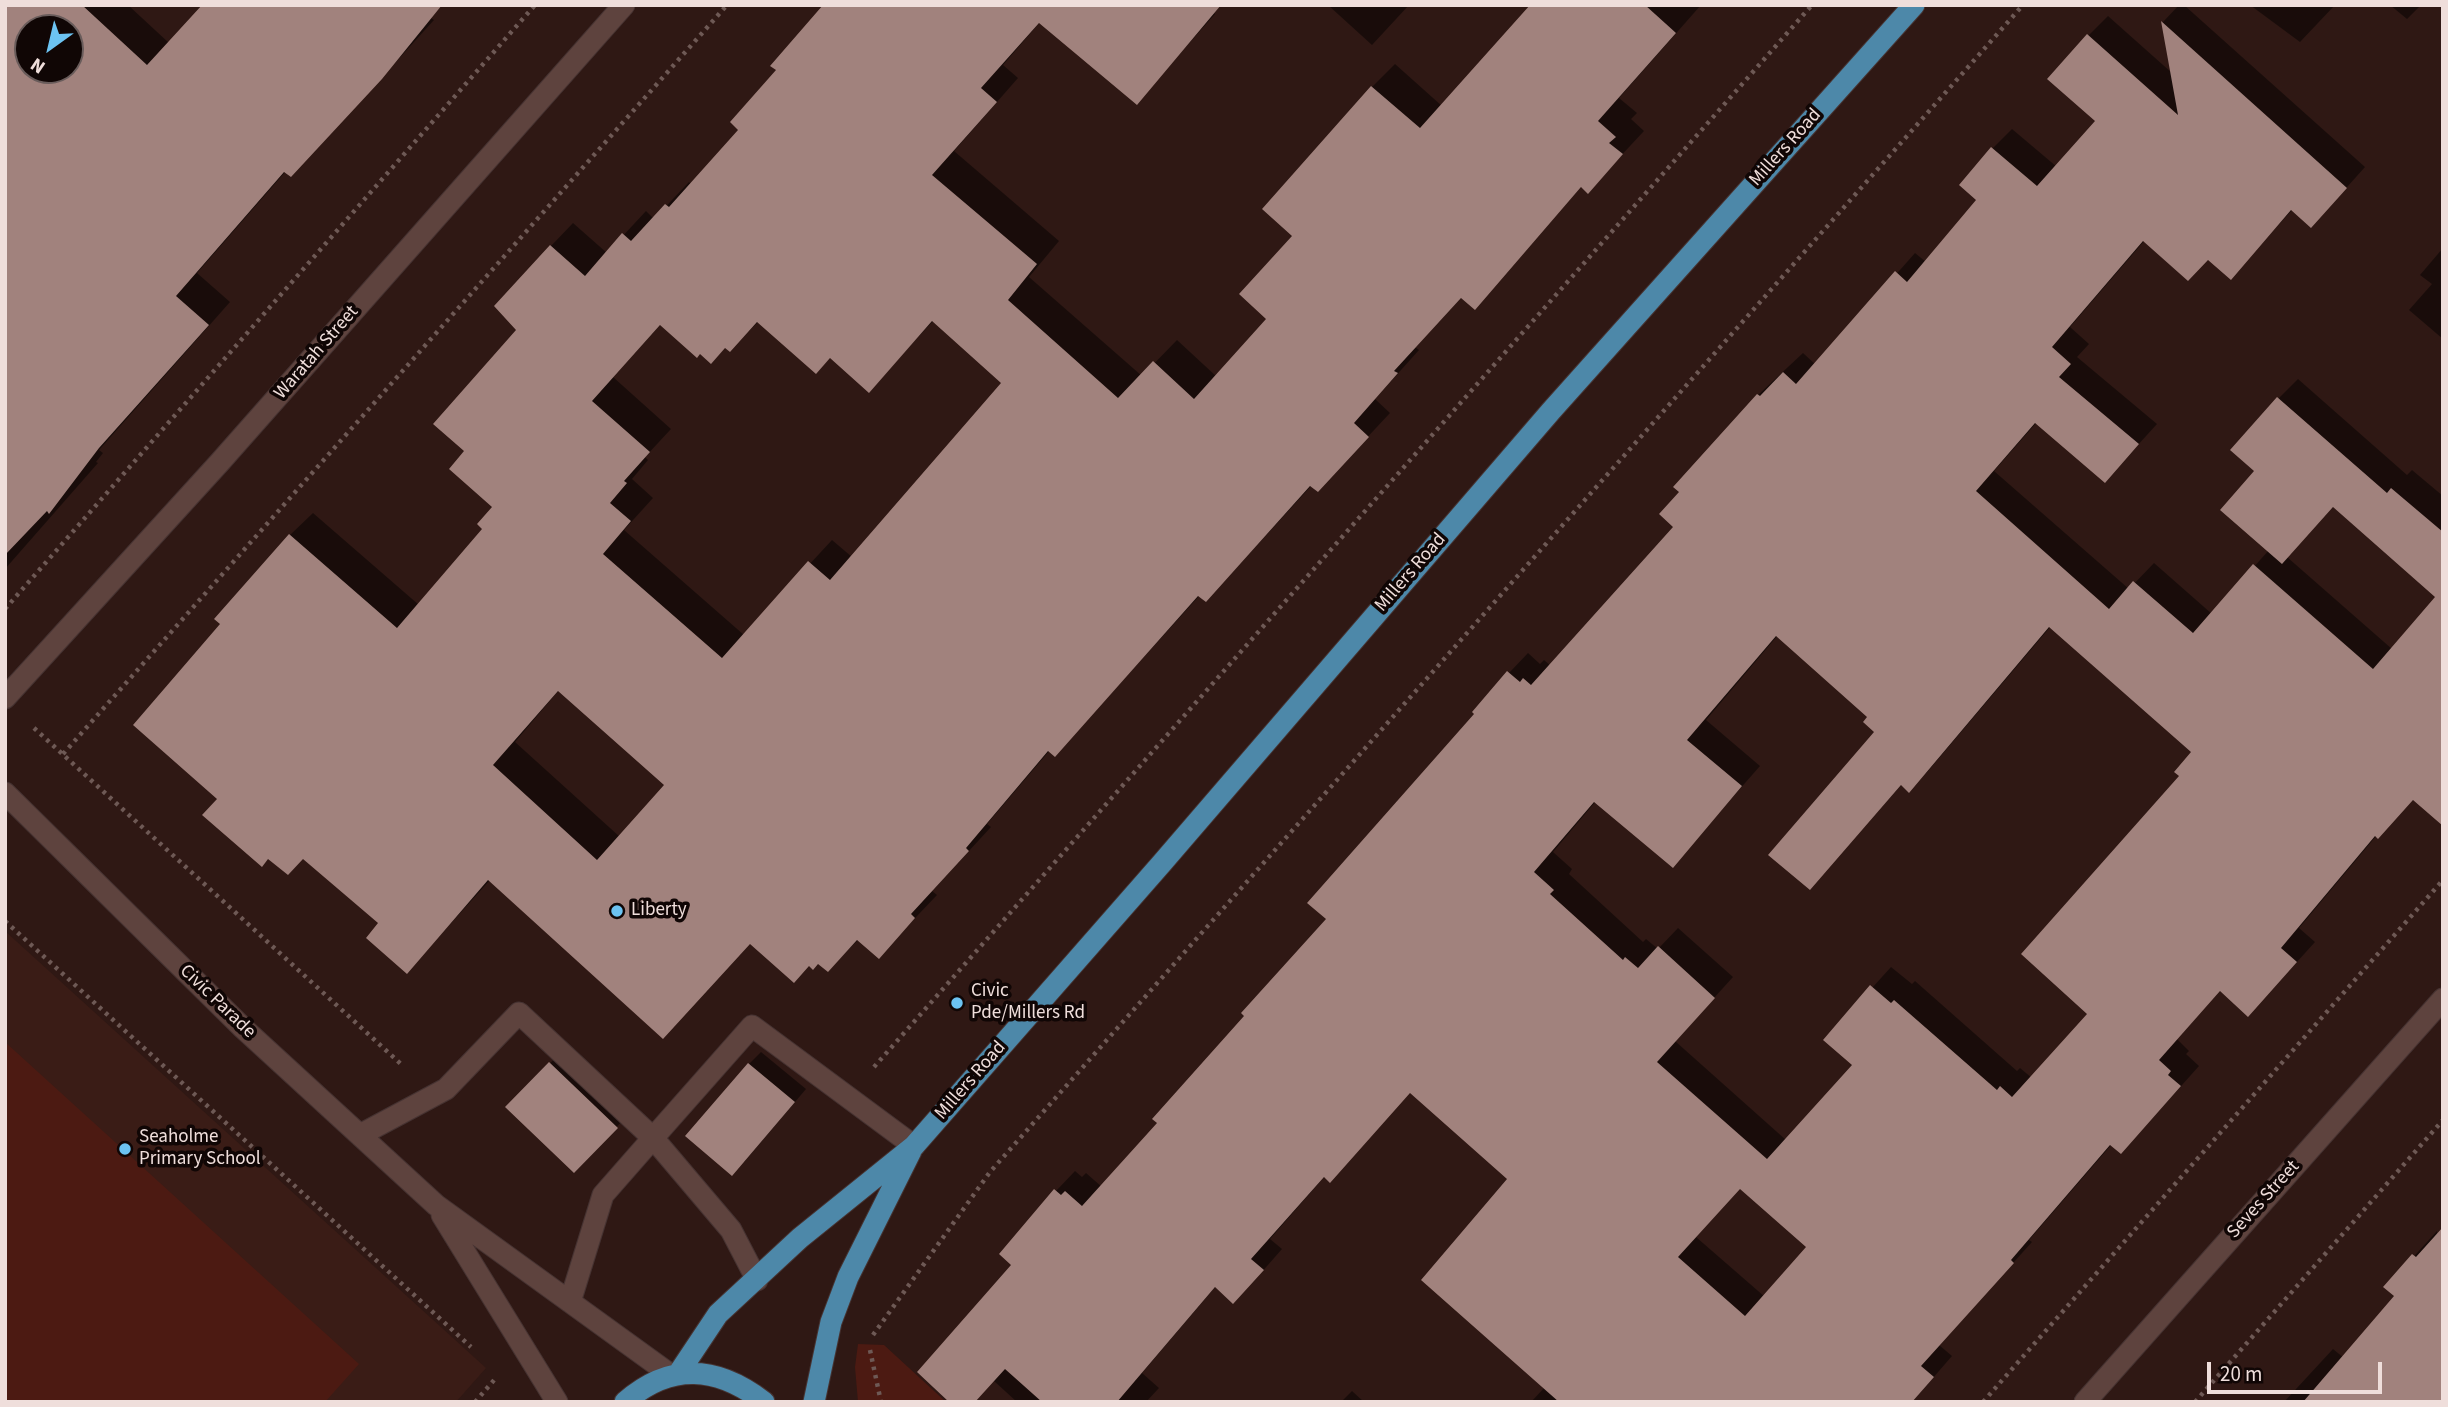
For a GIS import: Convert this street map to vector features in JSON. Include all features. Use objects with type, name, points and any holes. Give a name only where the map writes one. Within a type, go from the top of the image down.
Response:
[{"type":"main road","name":"Millers Road","points":[[674,1374],[718,1314],[800,1238],[914,1146],[1163,863],[1551,411],[1914,5]]},
{"type":"main road","name":"Millers Road","points":[[814,1402],[831,1322],[848,1277],[914,1146]]},
{"type":"main road","points":[[625,1402],[642,1387],[674,1374],[710,1374],[740,1384],[764,1402]]},
{"type":"street","name":"Waratah Street","points":[[5,698],[220,462],[624,5]]},
{"type":"street","name":"Civic Parade","points":[[5,793],[243,1028],[436,1205],[674,1374]]},
{"type":"street","name":"Seves Street","points":[[2085,1402],[2443,999]]},
{"type":"street","points":[[360,1135],[446,1089],[519,1013],[653,1138],[731,1230],[757,1280]]},
{"type":"street","points":[[570,1302],[603,1195],[752,1026],[914,1146]]},
{"type":"street","name":"Civic Parade","points":[[436,1205],[556,1402]]},
{"type":"path","points":[[5,609],[535,5]]},
{"type":"path","points":[[63,754],[727,5]]},
{"type":"path","points":[[874,1068],[1812,5]]},
{"type":"path","points":[[881,1402],[869,1342],[990,1172],[2023,5]]},
{"type":"path","points":[[25,719],[408,1071]]},
{"type":"path","points":[[1983,1402],[2443,880]]},
{"type":"path","points":[[5,921],[480,1354]]},
{"type":"path","points":[[2195,1402],[2443,1120]]},
{"type":"path","points":[[475,1402],[500,1373]]},
{"type":"shaded area","name":"Seaholme Primary School","points":[[5,931],[486,1368],[456,1402],[5,1402]]},
{"type":"shaded area","points":[[5,1042],[359,1364],[325,1402],[5,1402]]},
{"type":"shaded area","points":[[858,1344],[884,1345],[946,1402],[858,1402],[855,1367]]},
{"type":"building","points":[[5,5],[82,5],[147,65],[202,5],[442,5],[382,79],[291,177],[284,172],[176,296],[209,325],[99,448],[49,514],[47,511],[5,555]]},
{"type":"building","points":[[823,5],[1221,5],[1137,105],[1039,23],[981,88],[997,102],[932,175],[1037,264],[1008,300],[1118,398],[1153,361],[1194,399],[1266,319],[1239,294],[1292,236],[1262,209],[1371,86],[1420,128],[1530,5],[1645,5],[1676,33],[1598,121],[1616,137],[1609,143],[1623,154],[1588,194],[1581,187],[1475,310],[1461,298],[1394,371],[1398,373],[1354,423],[1369,437],[1318,492],[1310,486],[1206,602],[1198,596],[1055,757],[1048,751],[966,848],[969,851],[911,914],[915,918],[879,959],[857,940],[828,972],[818,964],[813,970],[809,966],[794,983],[750,944],[663,1039],[488,880],[407,974],[366,938],[378,923],[303,859],[288,875],[268,859],[262,867],[202,815],[217,799],[133,725],[220,624],[214,619],[289,534],[397,628],[482,529],[477,524],[492,507],[449,469],[464,451],[433,424],[516,330],[494,306],[550,245],[585,276],[622,233],[631,241],[665,204],[669,207],[738,130],[730,122],[776,70],[770,66]],"holes":[[[932,321],[1001,383],[830,580],[808,561],[722,658],[603,554],[631,521],[610,503],[627,483],[624,481],[650,452],[592,401],[660,325],[697,358],[700,354],[711,364],[725,348],[730,352],[757,322],[816,374],[830,358],[869,393]],[[558,691],[664,785],[597,860],[493,765]]]},
{"type":"building","points":[[2161,21],[2347,188],[2311,228],[2291,210],[2231,280],[2208,260],[2188,281],[2143,241],[2052,347],[2071,364],[2059,377],[2139,444],[2105,483],[2035,423],[1976,491],[2109,609],[2133,581],[2193,633],[2253,564],[2373,669],[2435,597],[2333,507],[2282,564],[2220,510],[2254,471],[2230,450],[2277,397],[2387,493],[2391,488],[2443,532],[2443,826],[2413,800],[2378,839],[2375,836],[2281,948],[2297,962],[2248,1017],[2220,991],[2159,1060],[2171,1071],[2168,1075],[2181,1086],[2121,1154],[2110,1145],[2011,1260],[2014,1263],[1921,1366],[1934,1377],[1912,1402],[1559,1402],[1421,1280],[1507,1179],[1410,1093],[1330,1183],[1324,1177],[1251,1259],[1264,1270],[1233,1304],[1215,1287],[1117,1402],[1042,1402],[1005,1369],[975,1402],[949,1402],[917,1372],[1011,1265],[999,1254],[1054,1189],[1061,1195],[1065,1191],[1082,1206],[1157,1123],[1152,1119],[1244,1016],[1241,1013],[1326,919],[1307,903],[1474,714],[1472,712],[1507,671],[1520,682],[1523,678],[1531,685],[1673,527],[1659,514],[1679,492],[1673,487],[1757,394],[1760,396],[1783,372],[1796,384],[1895,271],[1907,282],[1976,200],[1959,185],[1991,147],[2037,186],[2095,121],[2047,79],[2087,34],[2178,115]],"holes":[[[2049,627],[2191,752],[2174,772],[2179,776],[2021,954],[2087,1014],[2012,1097],[2000,1086],[1997,1090],[1894,1000],[1891,1003],[1870,985],[1823,1040],[1852,1065],[1767,1159],[1657,1062],[1715,998],[1658,946],[1638,968],[1625,957],[1623,960],[1550,894],[1554,890],[1534,872],[1594,802],[1673,868],[1742,786],[1687,740],[1776,636],[1867,717],[1863,722],[1874,732],[1768,855],[1810,890],[1901,785],[1909,793]],[[1740,1189],[1806,1247],[1745,1316],[1678,1257]]]},
{"type":"building","points":[[549,1062],[618,1128],[574,1173],[505,1107]]},
{"type":"building","points":[[748,1063],[795,1102],[732,1176],[685,1136]]},
{"type":"building","points":[[2443,1227],[2443,1402],[2303,1402],[2394,1296],[2383,1287],[2412,1254],[2416,1257]]},
{"type":"place","name":"Liberty","points":[[617,911]]},
{"type":"place","name":"Civic Pde/Millers Rd","points":[[957,1003]]},
{"type":"place","name":"Seaholme Primary School","points":[[125,1149]]}]
